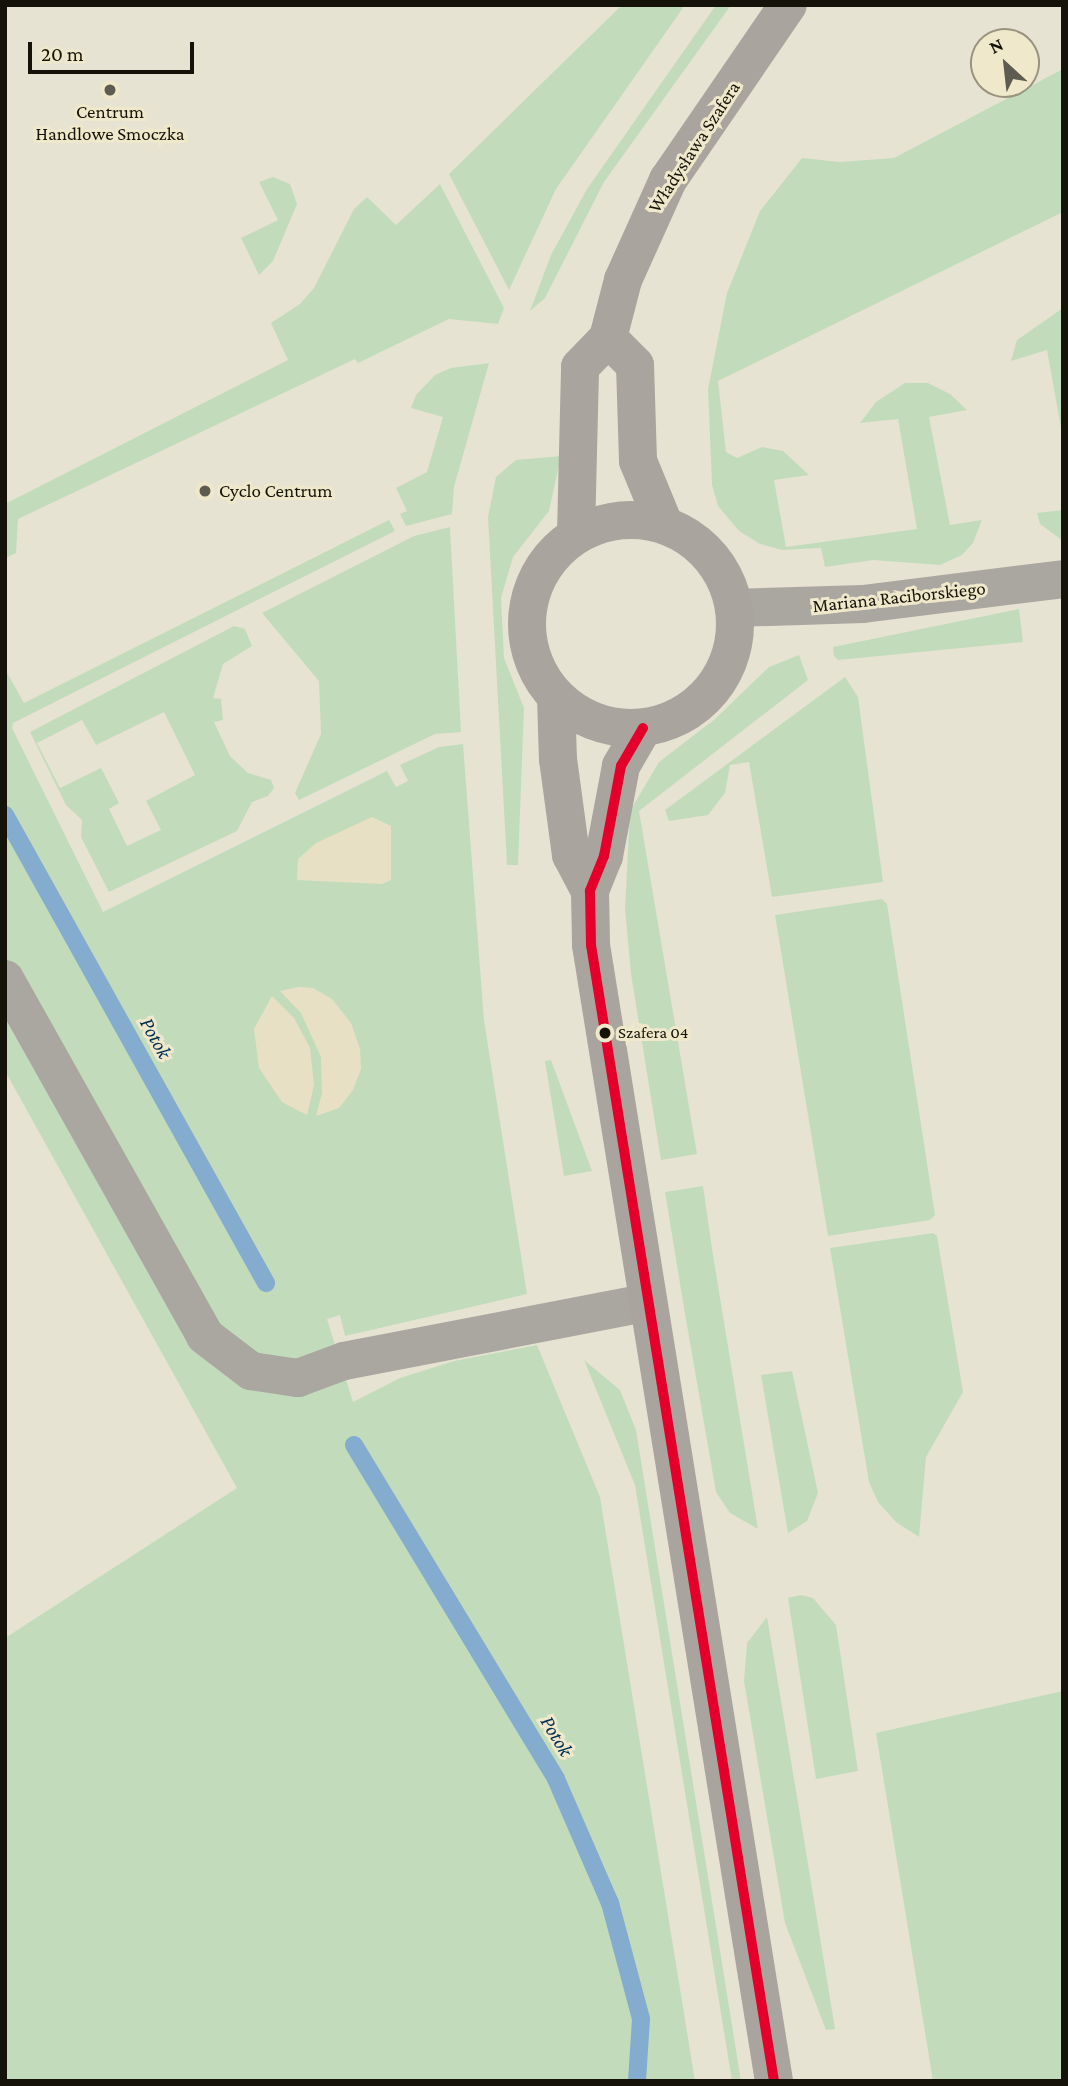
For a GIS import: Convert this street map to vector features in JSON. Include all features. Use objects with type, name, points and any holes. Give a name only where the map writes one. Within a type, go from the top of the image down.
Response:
[{"type":"street","name":"Władysława Szafera","points":[[576,534],[580,367],[608,338],[623,280],[668,180],[788,5]]},
{"type":"street","points":[[608,338],[635,365],[638,461],[664,524]]},
{"type":"street","points":[[634,519],[664,524],[689,536],[711,556],[727,581],[734,608],[734,641],[723,673],[703,700],[675,719],[643,728],[611,727],[581,716],[555,697],[537,672],[527,642],[526,611],[541,572],[576,534],[604,523],[634,519]]},
{"type":"street","name":"Mariana Raciborskiego","points":[[734,608],[863,604],[1063,579]]},
{"type":"street","points":[[555,697],[558,759],[571,855],[590,891]]},
{"type":"street","points":[[643,728],[621,766],[604,856],[590,891],[591,945],[645,1303],[774,2081]]},
{"type":"street","points":[[5,979],[205,1336],[251,1371],[298,1378],[344,1361],[645,1303]]},
{"type":"green space","points":[[622,5],[685,5],[556,189],[509,290],[449,174]]},
{"type":"green space","points":[[716,5],[731,5],[604,182],[545,298],[530,311],[551,255],[587,189]]},
{"type":"green space","points":[[1063,69],[1063,212],[718,381],[726,452],[737,458],[762,447],[783,451],[809,475],[774,480],[786,547],[917,529],[898,419],[860,423],[876,402],[905,383],[928,383],[950,394],[967,410],[929,417],[950,525],[982,520],[973,543],[962,555],[940,565],[873,560],[825,567],[821,548],[782,550],[760,544],[739,531],[718,506],[712,485],[708,389],[727,293],[760,211],[802,158],[840,162],[894,158],[1008,98],[1040,98],[1040,81]]},
{"type":"green space","points":[[273,177],[290,184],[297,204],[273,261],[259,275],[241,238],[278,220],[259,182]]},
{"type":"green space","points":[[440,184],[504,308],[498,324],[449,319],[358,363],[355,359],[18,519],[16,553],[5,558],[5,504],[288,360],[271,323],[300,304],[314,288],[354,209],[367,197],[396,225]]},
{"type":"green space","points":[[1063,308],[1063,439],[1047,350],[1011,361],[1017,340]]},
{"type":"green space","points":[[489,363],[454,487],[452,514],[406,526],[400,514],[407,511],[396,488],[427,472],[443,417],[411,408],[416,395],[435,375],[451,368]]},
{"type":"green space","points":[[561,456],[549,511],[513,557],[501,598],[504,658],[524,708],[518,865],[507,865],[488,517],[496,477],[516,460]]},
{"type":"green space","points":[[1063,510],[1063,541],[1040,524],[1037,513]]},
{"type":"green space","points":[[389,520],[395,531],[13,723],[12,728],[103,912],[387,771],[396,787],[408,781],[400,765],[439,747],[463,744],[484,1020],[527,1294],[345,1336],[340,1315],[327,1319],[353,1402],[400,1378],[454,1361],[537,1345],[600,1497],[695,2081],[5,2081],[5,1638],[237,1488],[5,1071],[5,669],[24,703]]},
{"type":"green space","points":[[450,527],[461,732],[435,734],[299,800],[295,793],[321,734],[319,681],[262,613],[414,536]]},
{"type":"green space","points":[[1019,609],[1023,642],[838,660],[834,656],[833,647]]},
{"type":"green space","points":[[234,626],[245,629],[252,646],[223,664],[213,698],[221,699],[223,720],[214,722],[230,756],[248,773],[271,780],[274,788],[268,796],[252,802],[237,831],[109,892],[81,837],[82,820],[66,805],[30,732]],"holes":[[[164,712],[195,775],[146,801],[161,830],[127,846],[109,809],[119,803],[101,768],[60,788],[37,743],[82,720],[96,745]]]},
{"type":"green space","points":[[799,655],[808,680],[639,811],[697,1154],[661,1160],[631,974],[625,909],[630,811],[659,762],[715,719],[769,667]]},
{"type":"green space","points":[[845,677],[858,697],[883,882],[772,897],[749,762],[730,765],[725,793],[708,815],[669,821],[665,810]]},
{"type":"green space","points":[[882,899],[887,904],[935,1215],[930,1220],[828,1236],[775,915]]},
{"type":"green space","points":[[551,1060],[592,1171],[564,1176],[545,1061]]},
{"type":"green space","points":[[703,1186],[758,1529],[730,1513],[716,1492],[665,1192]]},
{"type":"green space","points":[[933,1233],[937,1236],[963,1392],[926,1457],[919,1537],[896,1522],[878,1502],[869,1482],[830,1248]]},
{"type":"green space","points":[[584,1360],[620,1390],[636,1430],[741,2081],[732,2081],[635,1485]]},
{"type":"green space","points":[[792,1371],[818,1493],[807,1521],[788,1533],[761,1375]]},
{"type":"green space","points":[[801,1595],[813,1598],[836,1625],[858,1771],[816,1779],[788,1598]]},
{"type":"green space","points":[[767,1617],[835,2029],[826,2030],[785,1923],[744,1681],[747,1643]]},
{"type":"green space","points":[[1063,1691],[1063,2081],[933,2081],[876,1733]]},
{"type":"sand","points":[[372,817],[391,826],[391,880],[382,884],[297,880],[298,859],[316,843]]},
{"type":"sand","points":[[299,987],[313,988],[332,999],[351,1023],[360,1049],[361,1069],[353,1090],[339,1108],[316,1116],[322,1093],[321,1057],[301,1013],[280,991]]},
{"type":"sand","points":[[272,996],[294,1018],[310,1048],[314,1085],[307,1115],[282,1102],[259,1068],[254,1029]]},
{"type":"waterway","name":"Potok","points":[[5,815],[266,1283]]},
{"type":"waterway","name":"Potok","points":[[354,1445],[556,1779],[610,1903],[641,2019],[637,2081]]},
{"type":"transit line","points":[[643,728],[621,766],[604,856],[590,891],[591,945],[774,2081]]},
{"type":"place","name":"Centrum Handlowe Smoczka","points":[[110,90]]},
{"type":"place","name":"Cyclo Centrum","points":[[205,491]]},
{"type":"place","name":"Szafera 04","points":[[605,1033]]}]
